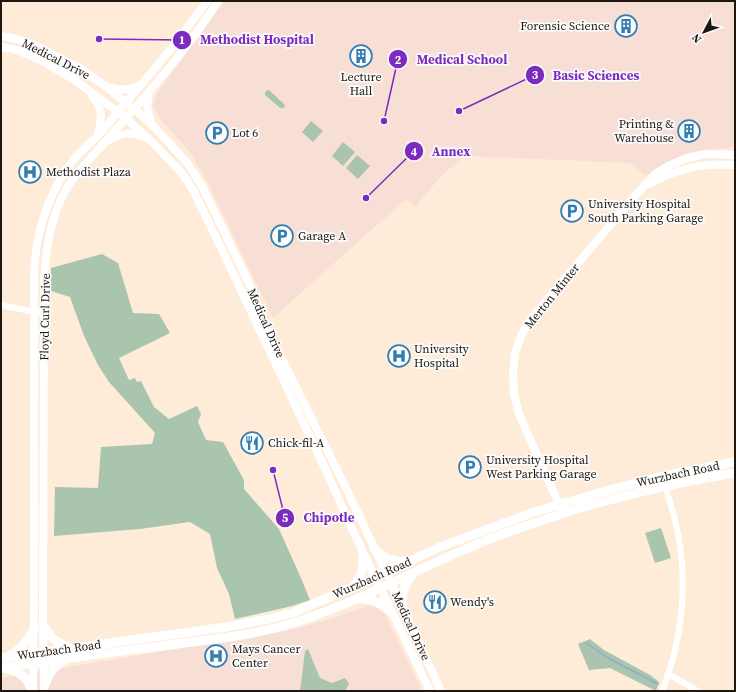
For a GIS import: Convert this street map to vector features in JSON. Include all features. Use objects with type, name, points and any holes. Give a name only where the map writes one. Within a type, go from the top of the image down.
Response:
[{"type":"main road","name":"Wurzbach Road","points":[[44,657],[72,648],[226,627],[292,613],[442,546],[559,504],[663,476],[735,462]]},
{"type":"main road","name":"Wurzbach Road","points":[[3,663],[44,657],[66,659],[269,630],[309,618],[358,599],[415,572],[517,528],[634,493],[735,473]]},
{"type":"main road","points":[[374,549],[390,560],[405,562]]},
{"type":"main road","points":[[353,587],[362,574],[364,562],[363,553]]},
{"type":"main road","points":[[402,608],[403,590],[415,572]]},
{"type":"main road","points":[[358,599],[366,599],[377,602],[391,612]]},
{"type":"main road","points":[[43,625],[54,640],[72,648]]},
{"type":"main road","points":[[33,691],[25,677],[3,663],[19,650],[34,630]]},
{"type":"main road","points":[[44,689],[54,667],[66,659]]},
{"type":"street","name":"Floyd Curl Drive","points":[[33,691],[34,278],[35,254],[40,229],[51,198],[74,160],[141,86],[185,32],[207,1]]},
{"type":"street","name":"Floyd Curl Drive","points":[[44,689],[44,279],[49,233],[60,202],[70,183],[172,65],[206,20],[218,1]]},
{"type":"street","name":"Medical Drive","points":[[1,36],[17,39],[34,45],[80,68],[126,102],[151,124],[188,164],[203,188],[232,248],[270,334],[346,488],[441,691]]},
{"type":"street","name":"Medical Drive","points":[[1,46],[14,49],[41,60],[69,76],[126,118],[179,170],[186,179],[194,192],[329,477],[380,589],[430,691]]},
{"type":"street","points":[[105,86],[126,90],[141,86]]},
{"type":"street","points":[[89,91],[100,110],[101,123],[97,136]]},
{"type":"street","points":[[149,92],[147,106],[151,124]]},
{"type":"street","points":[[105,142],[117,135],[122,134],[132,133],[146,137]]},
{"type":"street","name":"Merton Minter","points":[[563,514],[519,414],[514,394],[513,372],[515,353],[521,336],[530,320],[655,174],[670,165],[688,158],[706,154],[735,155]]},
{"type":"street","name":"Merton Minter","points":[[644,187],[663,176],[686,169],[706,165],[735,165]]},
{"type":"street","points":[[38,239],[48,242]]},
{"type":"street","points":[[222,252],[232,248]]},
{"type":"street","points":[[1,305],[44,314]]},
{"type":"street","points":[[662,691],[673,661],[680,625],[683,580],[682,557],[678,533],[663,476]]},
{"type":"street","points":[[668,674],[698,691]]},
{"type":"shaded area","points":[[224,1],[735,1],[735,147],[694,151],[678,157],[645,176],[630,163],[465,156],[442,175],[415,207],[406,199],[273,318],[208,183],[190,152],[162,121],[153,107],[157,93]]},
{"type":"shaded area","points":[[366,606],[377,608],[386,616],[422,691],[1,691],[1,678],[285,631],[331,619]]},
{"type":"green space","points":[[267,90],[269,90],[284,104],[285,106],[283,108],[280,108],[265,95]]},
{"type":"green space","points":[[311,121],[323,131],[313,142],[302,132]]},
{"type":"green space","points":[[343,142],[355,152],[343,166],[332,156]]},
{"type":"green space","points":[[357,155],[370,166],[358,179],[346,168]]},
{"type":"green space","points":[[102,254],[118,263],[133,313],[159,314],[170,333],[119,358],[129,380],[135,378],[137,382],[141,381],[154,407],[169,419],[197,406],[201,414],[198,422],[206,440],[223,442],[244,480],[244,489],[279,529],[310,600],[292,606],[235,619],[229,594],[217,568],[210,534],[190,522],[140,529],[54,536],[55,487],[98,488],[101,447],[152,444],[155,433],[109,382],[98,365],[84,336],[70,297],[51,291],[51,268]]},
{"type":"green space","points":[[661,528],[671,558],[655,563],[645,533]]},
{"type":"green space","points":[[590,639],[604,650],[650,675],[659,682],[656,691],[610,668],[589,670],[578,644]]},
{"type":"green space","points":[[308,649],[320,678],[332,683],[345,678],[349,684],[345,691],[300,691],[305,651]]},
{"type":"waterway","points":[[586,643],[608,658],[658,684]]},
{"type":"place","name":"Forensic Science","points":[[626,26]]},
{"type":"place","name":"Methodist Hospital","points":[[99,39]]},
{"type":"place","name":"Lecture Hall","points":[[361,56]]},
{"type":"place","name":"Basic Sciences","points":[[459,111]]},
{"type":"place","name":"Medical School","points":[[384,121]]},
{"type":"place","name":"Printing & Warehouse","points":[[689,131]]},
{"type":"place","name":"Lot 6","points":[[217,133]]},
{"type":"place","name":"Methodist Plaza","points":[[30,172]]},
{"type":"place","name":"Annex","points":[[366,198]]},
{"type":"place","name":"University Hospital South Parking Garage","points":[[572,211]]},
{"type":"place","name":"Garage A","points":[[282,236]]},
{"type":"place","name":"University Hospital","points":[[399,356]]},
{"type":"place","name":"Chick-fil-A","points":[[252,443]]},
{"type":"place","name":"University Hospital West Parking Garage","points":[[470,467]]},
{"type":"place","name":"Chipotle","points":[[273,470]]},
{"type":"place","name":"Wendy's","points":[[435,602]]},
{"type":"place","name":"Mays Cancer Center","points":[[216,656]]}]
